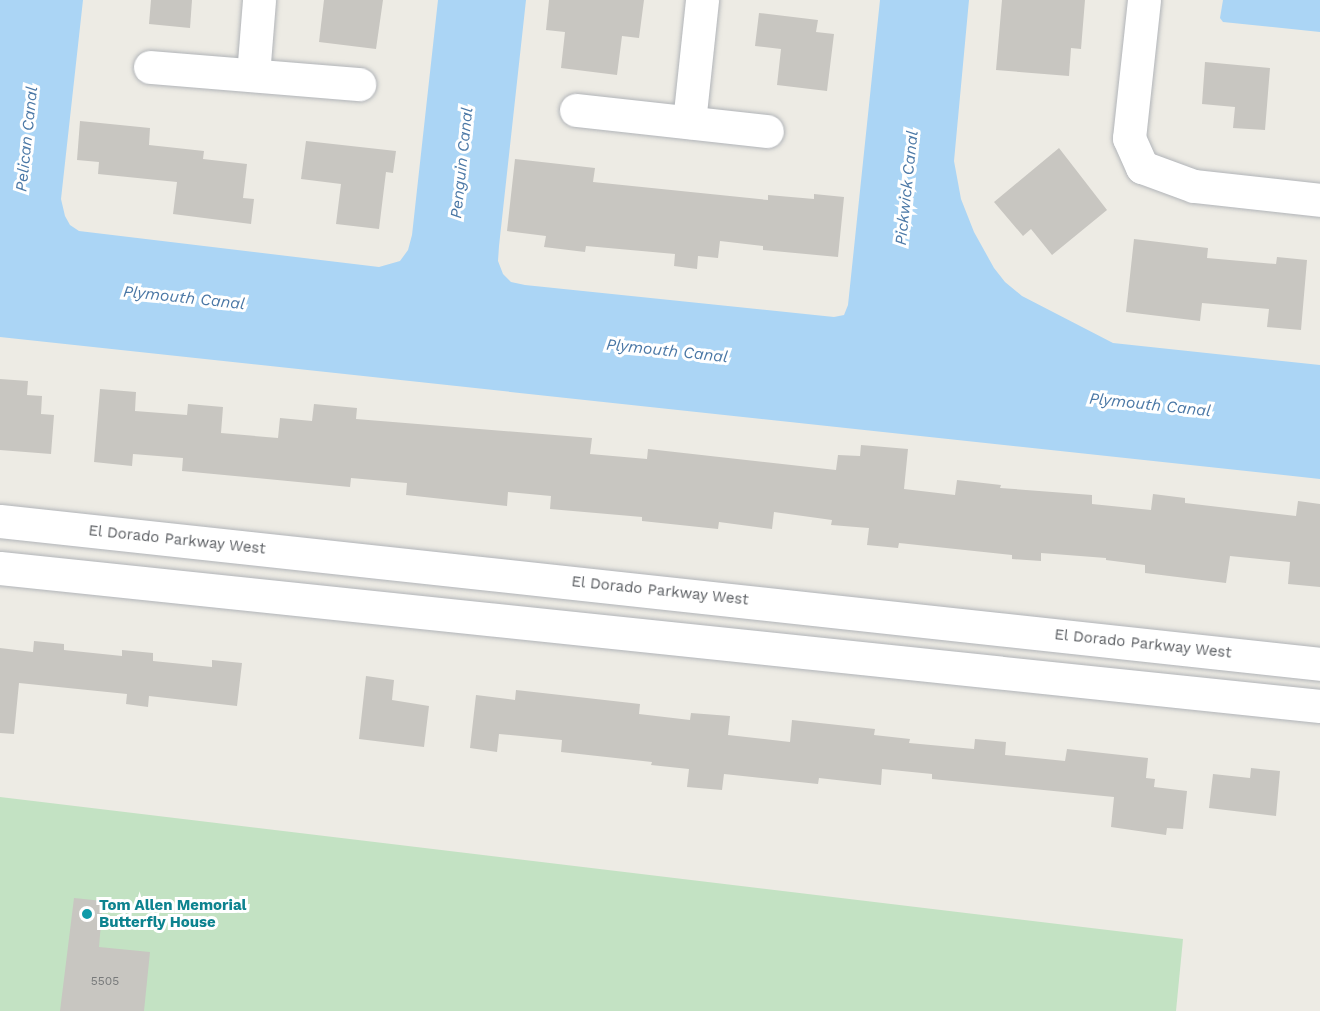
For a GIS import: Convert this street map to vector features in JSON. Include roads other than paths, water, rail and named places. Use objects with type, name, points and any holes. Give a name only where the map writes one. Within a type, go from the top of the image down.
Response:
[{"type":"street","points":[[253,75],[259,0]]},
{"type":"street","points":[[689,122],[702,0]]},
{"type":"street","points":[[1144,0],[1129,138],[1142,167],[1194,186],[1320,200]]},
{"type":"street","points":[[150,67],[359,84]]},
{"type":"street","points":[[576,110],[767,131]]},
{"type":"street","name":"El Dorado Parkway West","points":[[0,521],[1320,663]]},
{"type":"street","points":[[289,599],[295,552]]},
{"type":"street","points":[[0,568],[1320,706]]},
{"type":"water","points":[[0,0],[83,0],[61,199],[70,225],[79,231],[379,267],[400,261],[408,250],[412,235],[438,0],[526,0],[499,246],[498,261],[503,274],[511,282],[525,285],[834,317],[844,315],[848,305],[880,0],[969,0],[954,161],[961,199],[974,232],[994,268],[1005,282],[1022,296],[1113,343],[1320,365],[1320,479],[0,337]]},
{"type":"water","points":[[1223,0],[1320,0],[1320,32],[1223,22],[1220,18]]},
{"type":"place","name":"Tom Allen Memorial Butterfly House","points":[[87,914]]},
{"type":"water label","name":"Pelican Canal","points":[[27,139]]},
{"type":"water label","name":"Penguin Canal","points":[[462,163]]},
{"type":"water label","name":"Pickwick Canal","points":[[907,188]]},
{"type":"water label","name":"Plymouth Canal","points":[[184,298]]},
{"type":"water label","name":"Plymouth Canal","points":[[667,351]]},
{"type":"water label","name":"Plymouth Canal","points":[[1150,405]]}]
